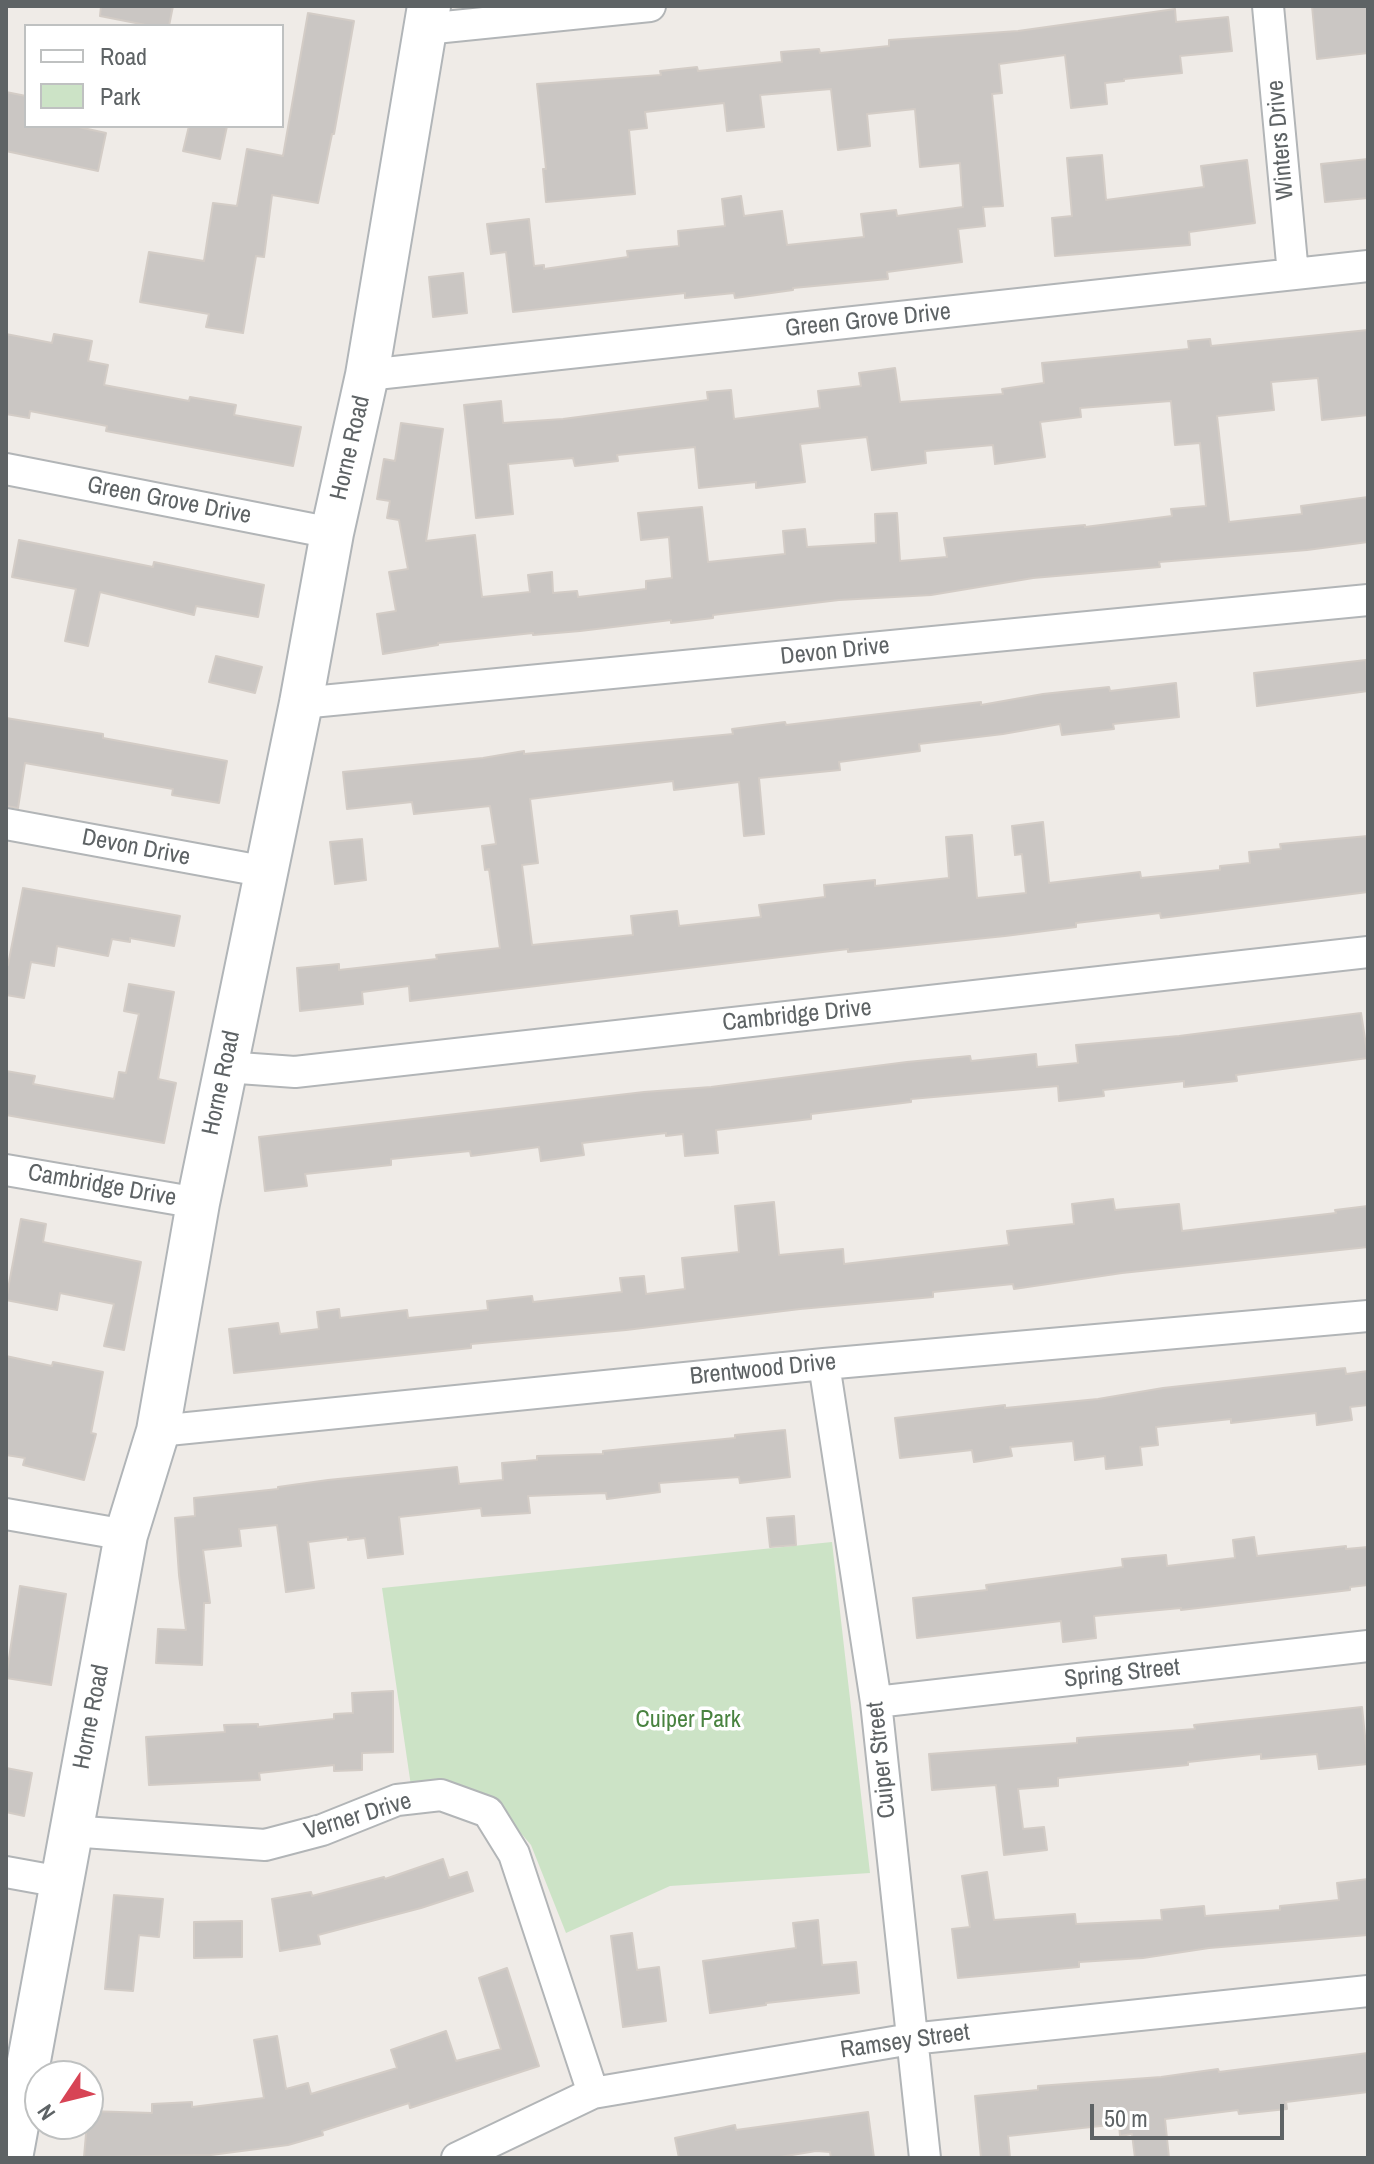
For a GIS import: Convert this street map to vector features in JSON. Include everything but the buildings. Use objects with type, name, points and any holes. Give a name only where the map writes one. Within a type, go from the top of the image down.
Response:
[{"type":"main road","name":"Horne Road","points":[[11,2158],[126,1535],[158,1431],[198,1203],[301,703],[332,533],[367,375],[427,17]]},
{"type":"street","points":[[427,17],[650,6]]},
{"type":"street","name":"Winters Drive","points":[[1268,6],[1293,274]]},
{"type":"street","name":"Green Grove Drive","points":[[367,375],[1368,266]]},
{"type":"street","name":"Green Grove Drive","points":[[6,469],[332,533]]},
{"type":"street","name":"Devon Drive","points":[[301,703],[1368,600]]},
{"type":"street","name":"Devon Drive","points":[[6,824],[267,872]]},
{"type":"street","name":"Cambridge Drive","points":[[225,1067],[295,1072],[1368,952]]},
{"type":"street","name":"Cambridge Drive","points":[[6,1170],[198,1203]]},
{"type":"street","name":"Brentwood Drive","points":[[158,1431],[824,1364],[1368,1316]]},
{"type":"street","name":"Cuiper Street","points":[[824,1364],[876,1702],[925,2158]]},
{"type":"street","points":[[6,1514],[126,1535]]},
{"type":"street","name":"Spring Street","points":[[876,1702],[1368,1646]]},
{"type":"street","name":"Verner Drive","points":[[70,1831],[265,1845],[322,1830],[397,1800],[441,1795],[488,1812],[514,1854],[593,2093]]},
{"type":"street","points":[[6,1872],[61,1882]]},
{"type":"street","name":"Ramsey Street","points":[[457,2158],[593,2093],[911,2039],[1368,1991]]},
{"type":"green space","name":"Cuiper Park","points":[[832,1542],[870,1873],[670,1886],[566,1933],[531,1845],[507,1817],[411,1786],[382,1588]]}]
